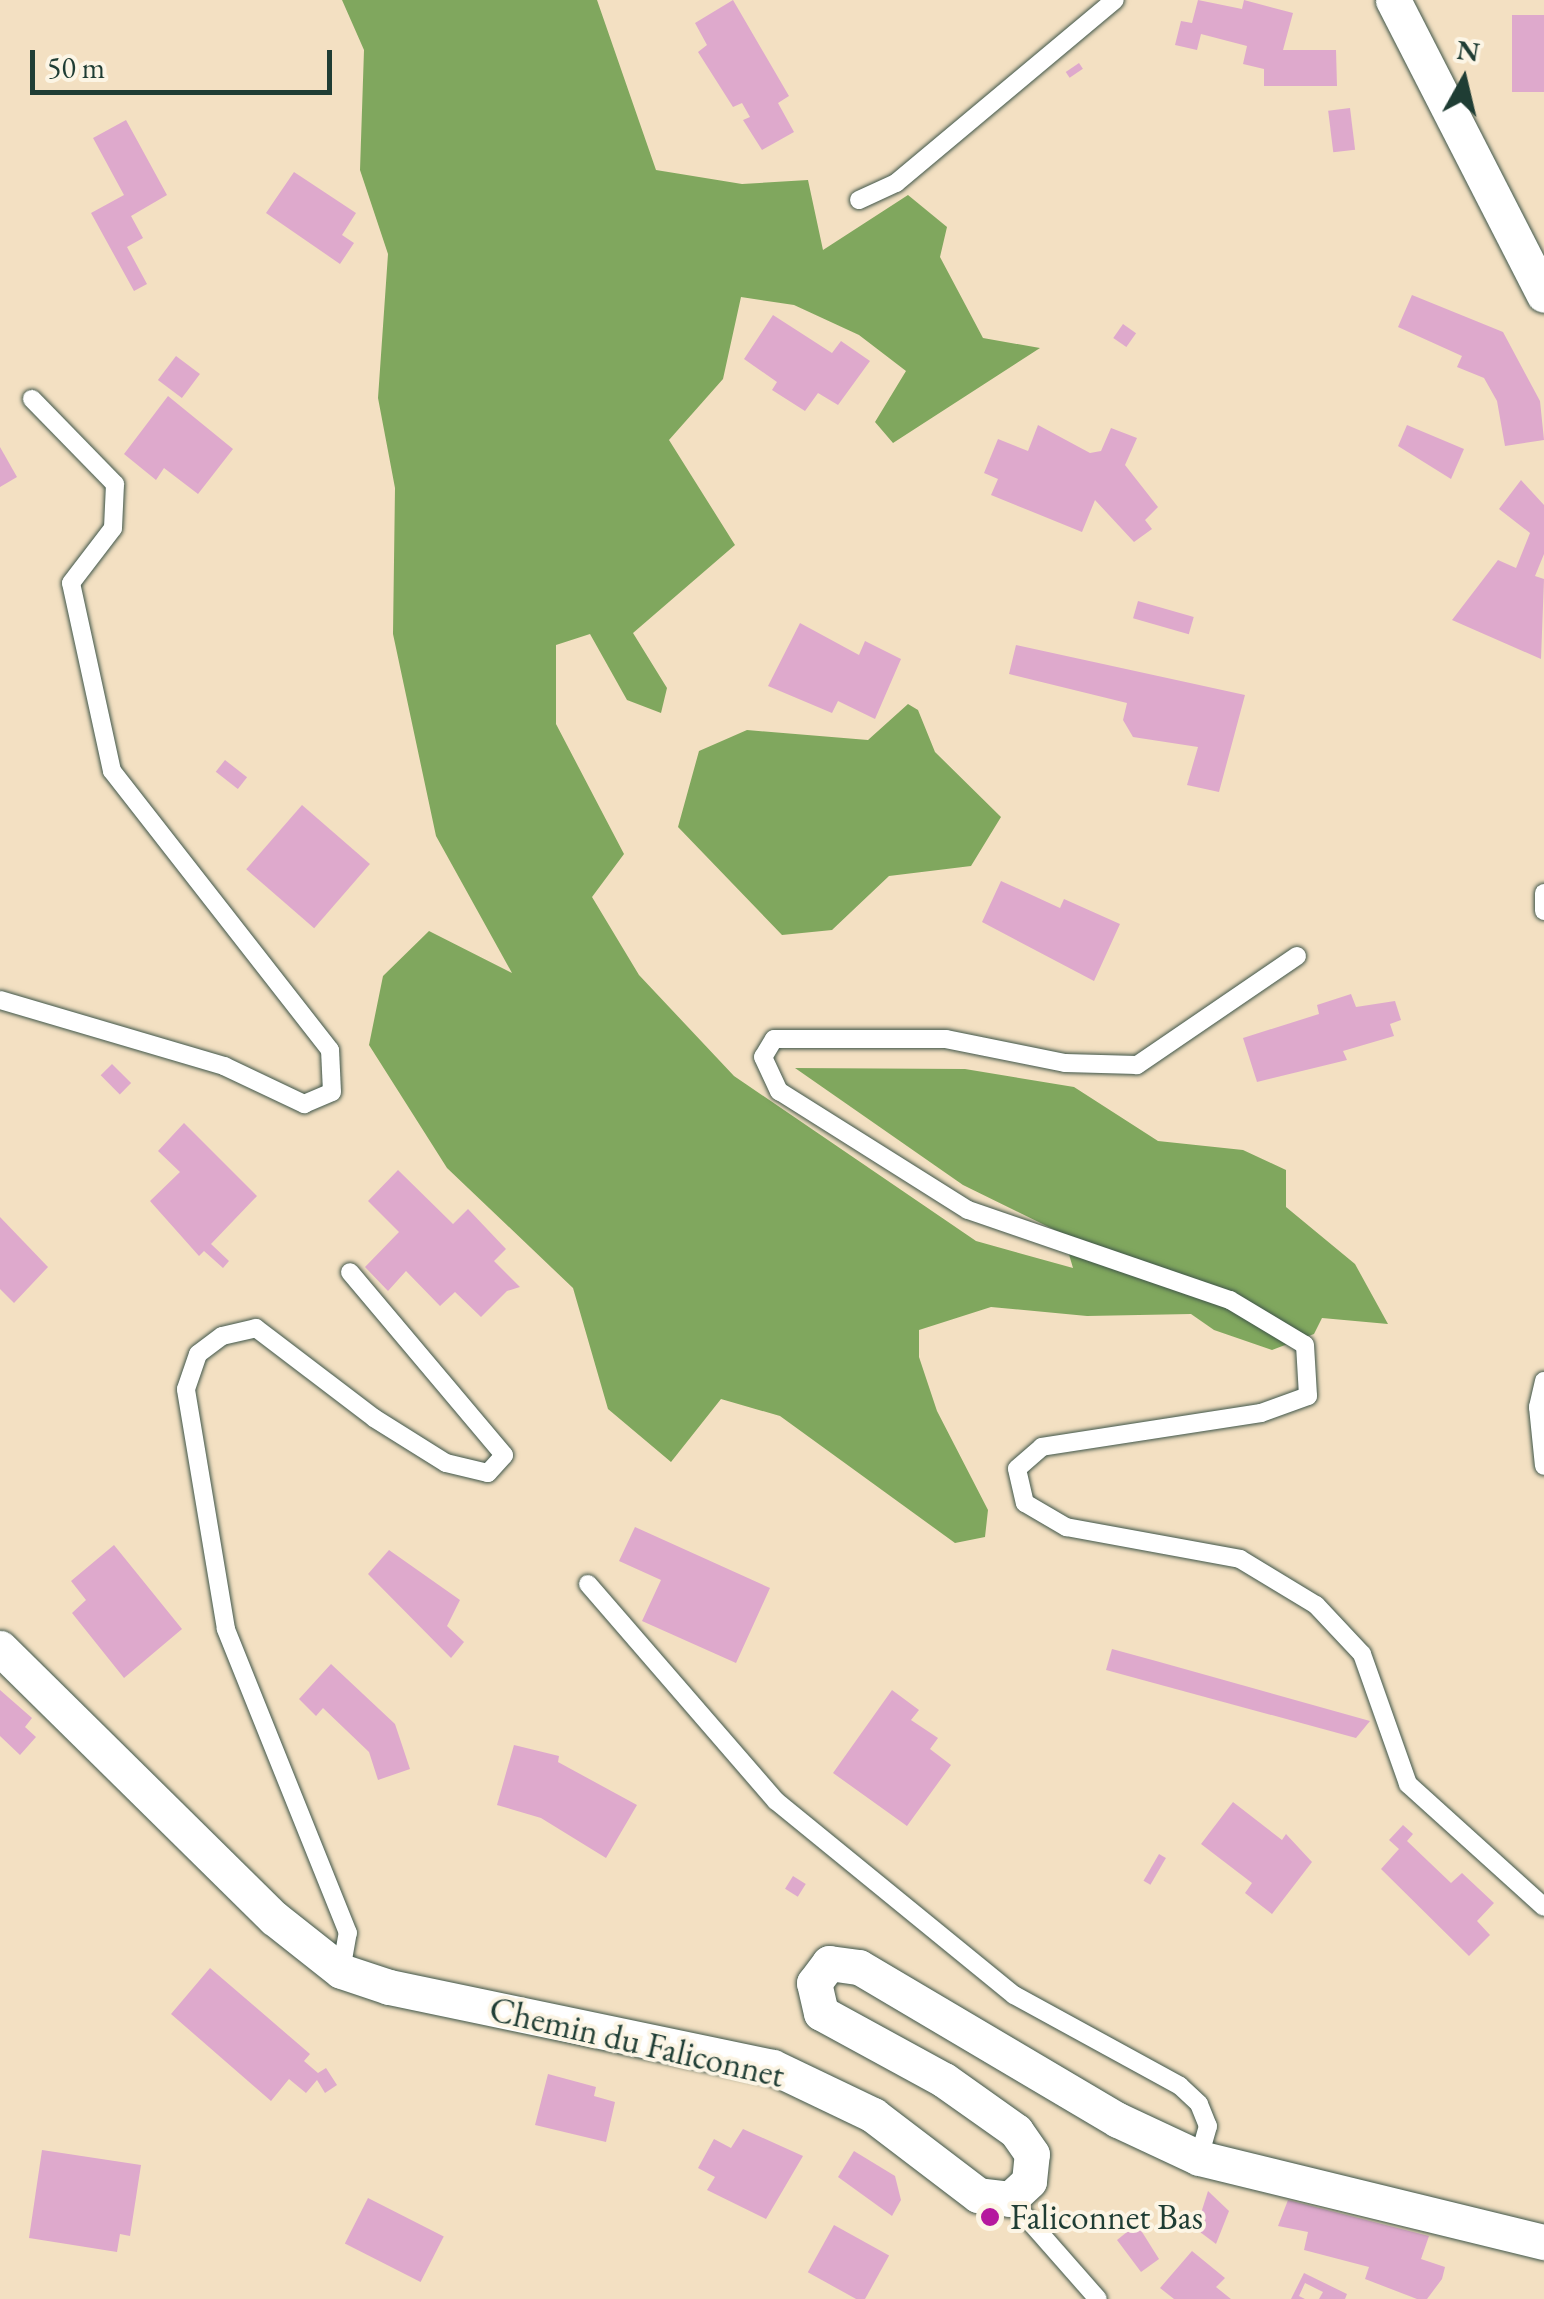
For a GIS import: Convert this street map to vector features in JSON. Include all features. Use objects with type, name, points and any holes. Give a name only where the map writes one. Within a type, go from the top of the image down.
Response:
[{"type":"street","points":[[1393,0],[1544,295]]},
{"type":"street","name":"Chemin du Faliconnet","points":[[0,1648],[274,1918],[341,1970],[388,1987],[773,2067],[873,2114],[978,2195],[1010,2199]]},
{"type":"street","points":[[1010,2199],[1029,2181],[1032,2154],[1016,2131],[944,2080],[821,2014],[814,1983],[829,1963],[859,1967],[1118,2120],[1199,2158],[1544,2242]]},
{"type":"lane","points":[[859,200],[896,184],[1115,0]]},
{"type":"lane","points":[[0,1000],[224,1066],[304,1104],[332,1092],[330,1050],[112,770],[70,583],[113,528],[115,484],[32,398]]},
{"type":"lane","points":[[1544,893],[1544,911]]},
{"type":"lane","points":[[1297,956],[1137,1065],[1065,1063],[946,1039],[774,1039],[762,1057],[778,1091],[968,1210],[1230,1300],[1305,1346],[1308,1396],[1261,1413],[1042,1447],[1016,1469],[1025,1503],[1066,1527],[1240,1558],[1316,1604],[1362,1654],[1408,1784],[1544,1908]]},
{"type":"lane","points":[[341,1970],[348,1933],[226,1629],[186,1389],[198,1354],[222,1336],[256,1328],[402,1436],[446,1462],[488,1473],[504,1455],[350,1272]]},
{"type":"lane","points":[[1544,1381],[1538,1407],[1544,1466]]},
{"type":"lane","points":[[588,1584],[657,1671],[790,1813],[1014,1995],[1180,2086],[1208,2126],[1199,2158]]},
{"type":"lane","points":[[1010,2199],[1098,2299]]},
{"type":"green space","points":[[342,0],[597,0],[656,170],[742,184],[808,180],[823,250],[908,195],[947,227],[940,257],[983,338],[1040,348],[893,443],[875,422],[906,371],[859,335],[794,305],[741,297],[723,379],[669,440],[735,545],[633,633],[667,688],[661,713],[627,700],[590,634],[556,645],[556,724],[624,854],[592,897],[639,975],[734,1076],[976,1241],[1073,1268],[1063,1234],[963,1185],[795,1068],[965,1069],[1074,1087],[1158,1141],[1243,1150],[1286,1170],[1286,1207],[1355,1264],[1388,1324],[1322,1318],[1314,1334],[1272,1350],[1214,1330],[1191,1314],[1087,1316],[991,1307],[919,1330],[919,1357],[937,1411],[988,1510],[985,1537],[955,1543],[780,1416],[721,1399],[671,1462],[608,1409],[573,1288],[447,1168],[369,1045],[383,976],[429,931],[512,973],[436,836],[393,634],[395,488],[378,398],[388,254],[360,170],[364,50]]},
{"type":"green space","points":[[908,704],[918,710],[935,752],[1001,817],[971,866],[889,876],[832,930],[782,935],[678,827],[699,751],[747,730],[868,740]]},
{"type":"building","points":[[733,0],[789,96],[778,103],[794,132],[762,150],[743,120],[750,117],[742,103],[733,107],[698,52],[707,45],[695,23]]},
{"type":"building","points":[[1198,0],[1242,9],[1244,0],[1293,13],[1283,50],[1336,50],[1337,86],[1264,86],[1264,69],[1243,64],[1247,46],[1201,34],[1197,50],[1175,45],[1181,21],[1192,23]]},
{"type":"building","points":[[1512,15],[1544,15],[1544,92],[1512,92]]},
{"type":"building","points":[[1079,63],[1083,69],[1070,78],[1066,72]]},
{"type":"building","points":[[1350,108],[1355,150],[1333,152],[1328,111]]},
{"type":"building","points":[[126,120],[167,195],[131,216],[143,238],[127,247],[147,284],[134,291],[91,213],[124,195],[93,138]]},
{"type":"building","points":[[294,172],[356,213],[342,235],[354,243],[340,264],[266,213]]},
{"type":"building","points":[[1412,295],[1503,332],[1540,401],[1544,440],[1505,446],[1497,401],[1484,378],[1457,367],[1462,356],[1398,327]]},
{"type":"building","points":[[773,315],[832,353],[841,341],[870,361],[838,405],[818,393],[805,411],[772,390],[777,382],[744,359]]},
{"type":"building","points":[[1123,324],[1136,333],[1126,347],[1113,338]]},
{"type":"building","points":[[176,356],[200,374],[182,398],[158,380]]},
{"type":"building","points":[[168,396],[233,449],[198,494],[164,468],[156,480],[124,454]]},
{"type":"building","points":[[1038,425],[1090,453],[1101,451],[1111,428],[1137,438],[1125,465],[1158,507],[1145,520],[1152,529],[1134,542],[1095,500],[1082,532],[991,495],[998,479],[984,473],[998,439],[1028,451]]},
{"type":"building","points":[[1407,425],[1464,449],[1451,479],[1398,446]]},
{"type":"building","points":[[0,447],[17,477],[0,487]]},
{"type":"building","points":[[1521,480],[1544,505],[1544,554],[1535,576],[1544,579],[1541,659],[1452,620],[1498,560],[1516,568],[1530,533],[1499,509]]},
{"type":"building","points":[[1138,601],[1194,617],[1189,634],[1133,618]]},
{"type":"building","points":[[800,623],[859,655],[865,641],[901,659],[875,719],[838,701],[832,713],[768,686]]},
{"type":"building","points":[[1016,645],[1245,695],[1219,792],[1187,785],[1198,747],[1133,737],[1123,720],[1127,703],[1009,674]]},
{"type":"building","points":[[225,760],[247,777],[238,789],[216,772]]},
{"type":"building","points":[[302,805],[370,864],[314,928],[246,869]]},
{"type":"building","points":[[1001,881],[1060,908],[1064,899],[1120,924],[1094,981],[982,922]]},
{"type":"building","points":[[1351,994],[1356,1007],[1395,1001],[1401,1020],[1390,1024],[1394,1036],[1343,1051],[1347,1060],[1257,1082],[1243,1038],[1319,1014],[1317,1005]]},
{"type":"building","points":[[112,1064],[131,1083],[120,1094],[101,1075]]},
{"type":"building","points":[[184,1123],[257,1196],[211,1244],[229,1261],[223,1268],[204,1251],[199,1256],[150,1201],[180,1172],[158,1151]]},
{"type":"building","points":[[398,1170],[453,1224],[468,1209],[506,1249],[494,1261],[520,1287],[507,1291],[481,1317],[455,1292],[440,1306],[406,1271],[388,1291],[365,1267],[399,1232],[368,1201]]},
{"type":"building","points":[[0,1217],[48,1267],[14,1303],[0,1289]]},
{"type":"building","points":[[635,1527],[770,1588],[736,1663],[642,1621],[661,1580],[619,1561]]},
{"type":"building","points":[[114,1545],[182,1629],[124,1678],[72,1613],[86,1600],[71,1581]]},
{"type":"building","points":[[389,1550],[460,1600],[447,1626],[464,1642],[451,1658],[368,1574]]},
{"type":"building","points":[[1112,1649],[1370,1721],[1356,1738],[1106,1670]]},
{"type":"building","points":[[331,1664],[395,1724],[410,1769],[378,1780],[369,1752],[323,1708],[316,1716],[299,1699]]},
{"type":"building","points":[[0,1690],[32,1718],[25,1727],[36,1737],[20,1755],[0,1736]]},
{"type":"building","points":[[892,1690],[919,1710],[911,1720],[938,1738],[930,1749],[951,1765],[907,1826],[833,1773]]},
{"type":"building","points":[[514,1745],[559,1756],[558,1762],[637,1805],[606,1858],[541,1818],[497,1805]]},
{"type":"building","points":[[1233,1802],[1282,1840],[1286,1834],[1312,1862],[1272,1914],[1245,1893],[1252,1883],[1201,1844]]},
{"type":"building","points":[[1403,1825],[1413,1834],[1407,1841],[1451,1883],[1462,1873],[1494,1903],[1477,1921],[1490,1935],[1469,1956],[1381,1869],[1399,1849],[1389,1840]]},
{"type":"building","points":[[1159,1854],[1166,1858],[1150,1885],[1144,1881]]},
{"type":"building","points":[[793,1876],[806,1884],[798,1897],[785,1889]]},
{"type":"building","points":[[210,1968],[310,2054],[304,2061],[318,2073],[326,2068],[337,2085],[325,2093],[317,2080],[306,2093],[289,2079],[271,2101],[171,2014]]},
{"type":"building","points":[[548,2074],[596,2087],[594,2096],[615,2102],[606,2142],[535,2125]]},
{"type":"building","points":[[743,2129],[803,2156],[766,2219],[707,2190],[715,2177],[698,2168],[714,2139],[731,2148]]},
{"type":"building","points":[[42,2150],[141,2165],[130,2236],[120,2234],[117,2252],[29,2238]]},
{"type":"building","points":[[854,2151],[895,2176],[901,2200],[892,2216],[838,2177]]},
{"type":"building","points":[[1208,2191],[1229,2211],[1216,2244],[1196,2229]]},
{"type":"building","points":[[368,2198],[444,2237],[421,2282],[345,2243]]},
{"type":"building","points":[[1288,2200],[1429,2236],[1421,2259],[1445,2267],[1442,2279],[1427,2299],[1417,2299],[1365,2279],[1369,2267],[1304,2250],[1308,2232],[1278,2226]]},
{"type":"building","points":[[1137,2224],[1159,2259],[1141,2272],[1117,2240]]},
{"type":"building","points":[[834,2225],[889,2256],[865,2299],[856,2299],[808,2272]]},
{"type":"building","points":[[1192,2251],[1225,2278],[1216,2287],[1231,2299],[1174,2299],[1160,2288]]},
{"type":"building","points":[[1304,2273],[1347,2294],[1345,2299],[1319,2299],[1323,2292],[1305,2283],[1299,2296],[1305,2299],[1291,2299]]},
{"type":"place","name":"Faliconnet Bas","points":[[990,2217]]}]
